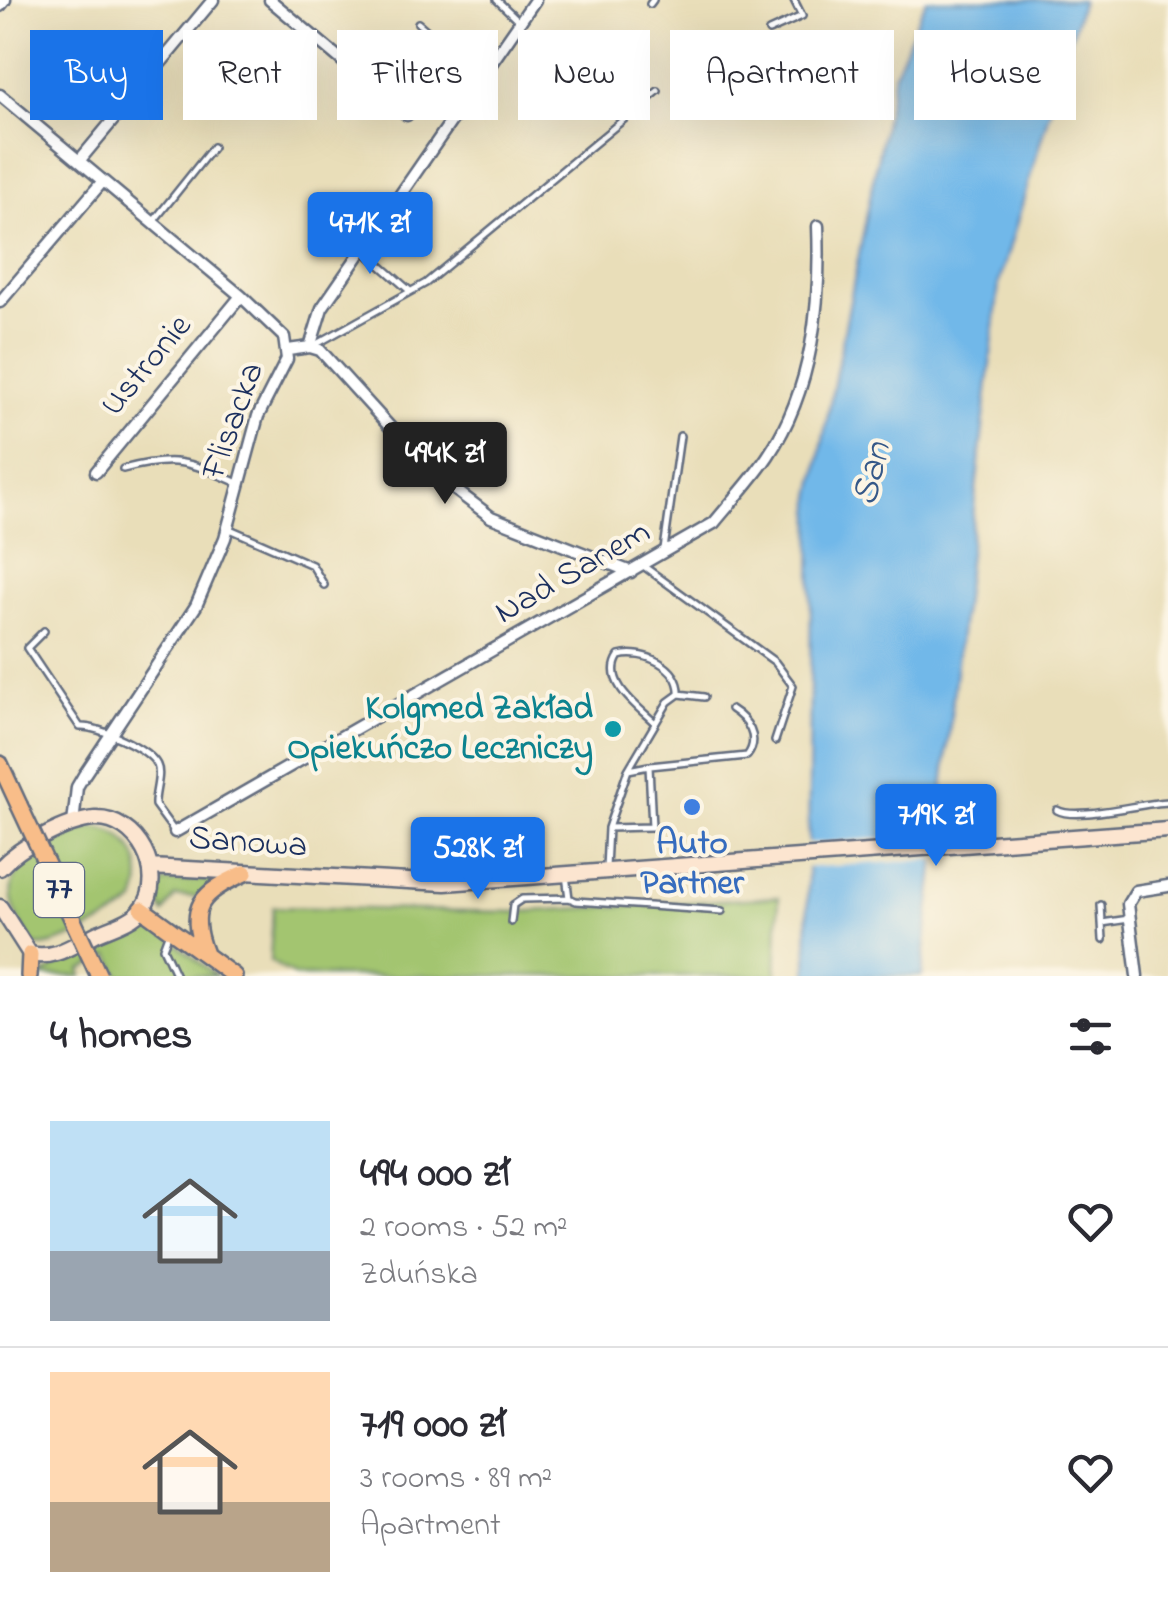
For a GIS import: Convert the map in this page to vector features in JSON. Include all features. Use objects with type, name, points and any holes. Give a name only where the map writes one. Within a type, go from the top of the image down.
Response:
[{"type":"main road","name":"77","points":[[0,764],[99,976]]},
{"type":"main road","points":[[0,868],[73,824],[97,818],[127,828],[150,867],[142,909]]},
{"type":"main road","name":"Sanowa","points":[[150,867],[445,883],[1168,830]]},
{"type":"main road","points":[[204,954],[196,928],[201,903],[218,885],[245,873]]},
{"type":"main road","points":[[0,907],[30,954],[28,976]]},
{"type":"main road","points":[[142,909],[234,976]]},
{"type":"main road","points":[[30,954],[53,956],[142,909]]},
{"type":"main road","points":[[0,934],[16,937]]},
{"type":"street","points":[[0,6],[5,0]]},
{"type":"street","points":[[79,161],[213,0]]},
{"type":"street","points":[[270,0],[337,56]]},
{"type":"street","name":"Flisacka","points":[[498,54],[535,0]]},
{"type":"street","points":[[0,95],[242,296],[278,330],[288,350]]},
{"type":"street","name":"Flisacka","points":[[73,824],[77,787],[196,606],[228,527],[258,416],[283,371],[288,350],[310,347],[322,308],[453,120]]},
{"type":"street","points":[[1,299],[103,181]]},
{"type":"street","name":"Nad Sanem","points":[[175,832],[714,523],[769,454],[802,384],[820,300],[818,226]]},
{"type":"street","name":"Ustronie","points":[[96,472],[242,296]]},
{"type":"street","points":[[310,347],[320,350],[428,469],[491,517],[630,572]]},
{"type":"street","points":[[77,787],[81,802],[97,818]]},
{"type":"street","points":[[1137,976],[1128,904],[1136,891],[1168,886]]},
{"type":"lane","points":[[497,0],[520,22]]},
{"type":"lane","points":[[769,30],[802,16],[794,0]]},
{"type":"lane","points":[[418,23],[426,30]]},
{"type":"lane","points":[[310,347],[426,283],[658,90]]},
{"type":"lane","points":[[153,222],[213,147]]},
{"type":"lane","points":[[364,250],[410,291]]},
{"type":"lane","points":[[664,552],[680,436]]},
{"type":"lane","points":[[123,469],[160,459],[186,460],[238,483]]},
{"type":"lane","points":[[228,527],[312,565],[324,585]]},
{"type":"lane","points":[[642,565],[775,662],[788,676],[793,686],[775,741]]},
{"type":"lane","points":[[44,632],[27,648],[80,728],[93,726],[150,754],[157,765],[155,805],[175,832]]},
{"type":"lane","points":[[606,871],[608,828],[628,770],[654,722],[679,694],[678,680],[672,672],[634,652],[619,656],[614,670],[620,688],[654,722]]},
{"type":"lane","points":[[679,694],[704,697]]},
{"type":"lane","points":[[628,770],[748,756],[753,735],[748,724],[730,709]]},
{"type":"lane","points":[[608,828],[652,827],[648,766]]},
{"type":"lane","points":[[1057,810],[1076,817],[1110,807],[1168,802]]},
{"type":"lane","points":[[566,873],[569,898]]},
{"type":"lane","points":[[511,922],[513,906],[522,899],[569,898],[722,911]]},
{"type":"lane","points":[[1101,905],[1104,940]]},
{"type":"lane","points":[[1102,923],[1130,919]]},
{"type":"lane","points":[[170,929],[163,948],[176,976]]},
{"type":"green space","points":[[91,827],[117,835],[133,851],[140,875],[135,902],[70,938],[34,945],[13,904],[11,893],[18,871],[39,850]]},
{"type":"green space","points":[[219,879],[200,897],[175,896],[164,913],[155,894],[164,882]]},
{"type":"green space","points":[[779,897],[776,976],[295,976],[270,961],[273,907],[515,912]]},
{"type":"green space","points":[[144,926],[169,937],[216,976],[120,976],[110,955],[81,970],[83,976],[41,976],[71,957]]},
{"type":"water","name":"San","points":[[926,0],[1082,0],[1073,30],[914,30],[914,120],[1047,120],[999,283],[922,976],[807,976],[812,497],[885,120],[894,120],[894,74]]},
{"type":"pier","points":[[942,834],[940,859],[803,868],[803,844]]},
{"type":"place","name":"Kolgmed Zakład Opiekuńczo Leczniczy","points":[[613,729]]},
{"type":"place","name":"Auto Partner","points":[[692,807]]}]
